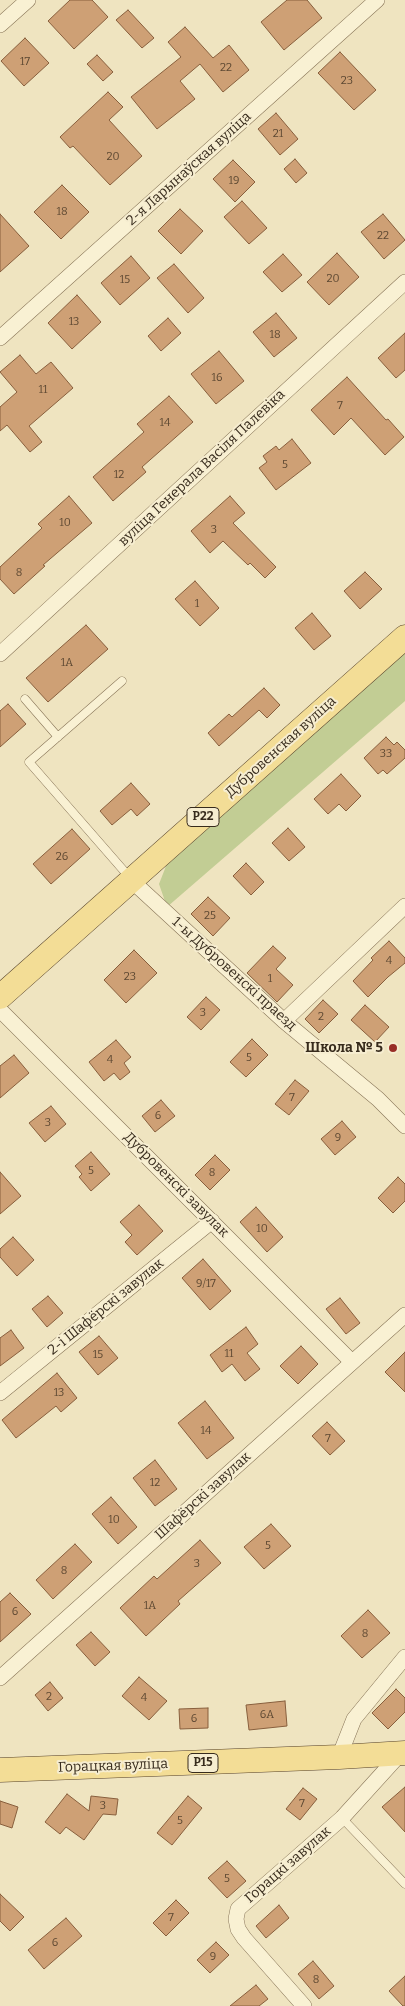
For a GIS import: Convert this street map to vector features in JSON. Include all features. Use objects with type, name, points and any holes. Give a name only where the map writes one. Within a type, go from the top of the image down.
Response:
[{"type":"main road","name":"Дубровенская вуліца","points":[[0,997],[405,637]]},
{"type":"main road","name":"Горацкая вуліца","points":[[0,1770],[403,1753]]},
{"type":"street","points":[[0,25],[28,0]]},
{"type":"street","name":"2-я Ларынаўская вуліца","points":[[0,338],[377,0]]},
{"type":"street","name":"вуліца Генерала Васіля Палевіка","points":[[0,654],[405,282]]},
{"type":"street","name":"1-ы Дубровенскі праезд","points":[[132,880],[284,1020],[378,1099],[405,1126]]},
{"type":"street","points":[[284,1020],[405,906]]},
{"type":"street","name":"Дубровенскі завулак","points":[[0,1010],[352,1362]]},
{"type":"street","name":"2-і Шафёрскі завулак","points":[[0,1393],[212,1221]]},
{"type":"street","name":"Шафёрскі завулак","points":[[0,1678],[405,1315]]},
{"type":"street","points":[[339,1757],[354,1718],[405,1657]]},
{"type":"street","name":"Горацкі завулак","points":[[304,2006],[244,1938],[238,1929],[236,1919],[238,1909],[342,1818],[403,1753]]},
{"type":"lane","points":[[122,681],[29,762],[132,880]]},
{"type":"lane","points":[[25,698],[58,737]]},
{"type":"lane","points":[[342,1818],[405,1884]]},
{"type":"green space","points":[[405,653],[405,701],[167,907],[159,884],[168,861]]},
{"type":"building","points":[[70,0],[92,0],[108,17],[74,49],[48,21]]},
{"type":"building","points":[[287,0],[307,0],[322,18],[284,50],[261,22]]},
{"type":"building","points":[[128,10],[154,38],[142,48],[116,20]]},
{"type":"building","points":[[185,27],[213,58],[229,45],[249,70],[223,92],[200,64],[180,81],[195,99],[157,129],[131,97],[181,57],[168,42]]},
{"type":"building","points":[[25,38],[49,63],[24,86],[1,61]]},
{"type":"building","points":[[340,52],[376,90],[354,110],[318,73]]},
{"type":"building","points":[[97,55],[113,72],[103,81],[87,64]]},
{"type":"building","points":[[108,92],[123,107],[109,120],[142,156],[110,185],[73,146],[70,148],[60,137]]},
{"type":"building","points":[[276,113],[298,139],[280,155],[258,129]]},
{"type":"building","points":[[295,159],[307,173],[296,183],[284,169]]},
{"type":"building","points":[[233,160],[255,182],[235,202],[213,179]]},
{"type":"building","points":[[62,185],[89,212],[61,239],[34,212]]},
{"type":"building","points":[[242,201],[267,228],[249,244],[224,217]]},
{"type":"building","points":[[180,209],[203,231],[181,254],[158,231]]},
{"type":"building","points":[[0,214],[29,246],[0,272]]},
{"type":"building","points":[[383,214],[405,240],[384,259],[361,232]]},
{"type":"building","points":[[337,253],[359,277],[329,305],[307,282]]},
{"type":"building","points":[[283,254],[302,275],[282,292],[263,272]]},
{"type":"building","points":[[131,256],[150,278],[120,305],[101,283]]},
{"type":"building","points":[[174,264],[204,298],[188,313],[157,278]]},
{"type":"building","points":[[77,295],[101,322],[72,349],[48,323]]},
{"type":"building","points":[[276,313],[297,338],[274,357],[253,332]]},
{"type":"building","points":[[168,318],[181,333],[161,351],[148,336]]},
{"type":"building","points":[[405,333],[405,370],[396,378],[378,358]]},
{"type":"building","points":[[219,351],[244,381],[216,404],[191,374]]},
{"type":"building","points":[[20,355],[36,374],[51,362],[73,388],[29,426],[42,442],[30,452],[7,425],[0,431],[0,407],[17,392],[0,372]]},
{"type":"building","points":[[347,377],[404,437],[385,455],[351,418],[334,435],[311,410]]},
{"type":"building","points":[[169,396],[193,422],[142,467],[146,472],[113,501],[93,477],[144,432],[137,424]]},
{"type":"building","points":[[292,439],[311,463],[276,490],[259,468],[267,462],[263,456],[276,446],[279,450]]},
{"type":"building","points":[[69,496],[92,523],[43,565],[45,566],[14,594],[0,579],[0,567],[42,528],[38,524]]},
{"type":"building","points":[[230,496],[245,513],[233,523],[276,567],[265,578],[223,541],[210,553],[191,531]]},
{"type":"building","points":[[365,572],[382,589],[360,609],[344,591]]},
{"type":"building","points":[[195,581],[219,608],[200,626],[175,599]]},
{"type":"building","points":[[312,613],[331,636],[314,650],[295,628]]},
{"type":"building","points":[[86,625],[108,649],[48,702],[26,678]]},
{"type":"building","points":[[264,688],[280,705],[267,718],[259,710],[219,746],[208,733],[229,714],[232,717]]},
{"type":"building","points":[[8,704],[26,724],[0,747],[0,711]]},
{"type":"building","points":[[386,737],[394,745],[397,742],[405,750],[405,758],[387,774],[383,770],[378,774],[364,758]]},
{"type":"building","points":[[341,774],[361,796],[346,811],[339,804],[328,814],[314,799]]},
{"type":"building","points":[[131,783],[150,804],[137,816],[131,809],[112,825],[100,811]]},
{"type":"building","points":[[288,828],[305,847],[289,861],[272,843]]},
{"type":"building","points":[[72,829],[90,849],[51,884],[33,864]]},
{"type":"building","points":[[246,863],[264,882],[251,895],[233,876]]},
{"type":"building","points":[[208,897],[230,918],[213,936],[191,914]]},
{"type":"building","points":[[389,941],[405,958],[405,963],[368,997],[353,981],[373,960],[371,958]]},
{"type":"building","points":[[273,946],[286,958],[276,969],[293,985],[277,1002],[247,973]]},
{"type":"building","points":[[134,950],[157,973],[126,1003],[104,980]]},
{"type":"building","points":[[206,997],[220,1010],[201,1030],[187,1017]]},
{"type":"building","points":[[323,1000],[338,1014],[319,1033],[305,1019]]},
{"type":"building","points":[[365,1005],[389,1027],[375,1042],[351,1020]]},
{"type":"building","points":[[252,1039],[268,1055],[246,1077],[230,1062]]},
{"type":"building","points":[[116,1040],[131,1057],[124,1063],[130,1072],[120,1080],[114,1073],[104,1081],[89,1062]]},
{"type":"building","points":[[14,1055],[29,1073],[0,1098],[0,1066]]},
{"type":"building","points":[[295,1080],[309,1091],[289,1115],[275,1104]]},
{"type":"building","points":[[161,1100],[175,1116],[155,1132],[142,1116]]},
{"type":"building","points":[[51,1106],[66,1124],[45,1142],[29,1123]]},
{"type":"building","points":[[342,1121],[356,1137],[335,1155],[321,1139]]},
{"type":"building","points":[[91,1152],[110,1174],[91,1191],[79,1177],[82,1174],[75,1166]]},
{"type":"building","points":[[215,1155],[230,1170],[210,1190],[195,1175]]},
{"type":"building","points":[[0,1172],[21,1196],[0,1214]]},
{"type":"building","points":[[398,1177],[405,1184],[405,1201],[393,1213],[378,1198]]},
{"type":"building","points":[[139,1205],[163,1231],[137,1255],[125,1242],[132,1235],[120,1222]]},
{"type":"building","points":[[256,1207],[283,1237],[267,1252],[240,1222]]},
{"type":"building","points":[[13,1237],[34,1260],[17,1276],[0,1257],[0,1249]]},
{"type":"building","points":[[203,1259],[231,1291],[210,1310],[182,1278]]},
{"type":"building","points":[[48,1296],[63,1313],[47,1327],[32,1309]]},
{"type":"building","points":[[340,1298],[360,1323],[346,1334],[326,1309]]},
{"type":"building","points":[[246,1327],[258,1344],[247,1353],[260,1369],[245,1381],[232,1364],[222,1372],[210,1355]]},
{"type":"building","points":[[11,1330],[24,1348],[0,1366],[0,1338]]},
{"type":"building","points":[[99,1336],[118,1358],[98,1375],[79,1352]]},
{"type":"building","points":[[301,1346],[318,1364],[298,1384],[280,1366]]},
{"type":"building","points":[[405,1352],[405,1392],[385,1372]]},
{"type":"building","points":[[57,1373],[77,1398],[61,1412],[56,1406],[16,1438],[2,1420]]},
{"type":"building","points":[[205,1401],[234,1438],[207,1459],[178,1423]]},
{"type":"building","points":[[327,1422],[345,1441],[330,1455],[312,1436]]},
{"type":"building","points":[[155,1460],[177,1489],[155,1506],[133,1478]]},
{"type":"building","points":[[111,1497],[137,1527],[118,1544],[92,1514]]},
{"type":"building","points":[[271,1524],[291,1546],[264,1569],[244,1547]]},
{"type":"building","points":[[200,1540],[221,1563],[178,1601],[180,1604],[146,1636],[120,1608],[154,1576],[157,1579]]},
{"type":"building","points":[[75,1544],[92,1562],[53,1599],[36,1580]]},
{"type":"building","points":[[10,1593],[31,1614],[0,1642],[0,1602]]},
{"type":"building","points":[[368,1610],[390,1633],[362,1658],[341,1636]]},
{"type":"building","points":[[91,1632],[110,1652],[95,1666],[76,1645]]},
{"type":"building","points":[[139,1677],[167,1701],[149,1720],[122,1696]]},
{"type":"building","points":[[50,1682],[63,1698],[48,1711],[35,1695]]},
{"type":"building","points":[[396,1689],[405,1698],[405,1712],[388,1729],[372,1713]]},
{"type":"building","points":[[285,1701],[287,1726],[249,1730],[246,1705]]},
{"type":"building","points":[[208,1708],[208,1728],[180,1729],[179,1709]]},
{"type":"building","points":[[405,1787],[405,1832],[382,1807]]},
{"type":"building","points":[[303,1788],[317,1799],[300,1820],[286,1809]]},
{"type":"building","points":[[67,1794],[89,1811],[91,1796],[118,1799],[116,1815],[103,1814],[84,1840],[66,1827],[60,1834],[45,1822]]},
{"type":"building","points":[[188,1796],[202,1808],[172,1845],[157,1833]]},
{"type":"building","points":[[0,1801],[18,1807],[12,1828],[0,1824]]},
{"type":"building","points":[[227,1861],[246,1881],[227,1898],[208,1878]]},
{"type":"building","points":[[0,1894],[24,1917],[10,1931],[0,1921]]},
{"type":"building","points":[[176,1900],[189,1913],[166,1936],[153,1923]]},
{"type":"building","points":[[279,1905],[289,1918],[266,1938],[256,1926]]},
{"type":"building","points":[[66,1918],[82,1936],[44,1969],[28,1950]]},
{"type":"building","points":[[216,1942],[229,1955],[210,1973],[197,1960]]},
{"type":"building","points":[[313,1961],[334,1986],[319,1999],[298,1974]]},
{"type":"building","points":[[405,1976],[405,2006],[403,2006],[389,1991]]},
{"type":"building","points":[[256,1985],[268,1999],[259,2006],[230,2006]]},
{"type":"place","name":"Школа № 5","points":[[393,1048]]}]
